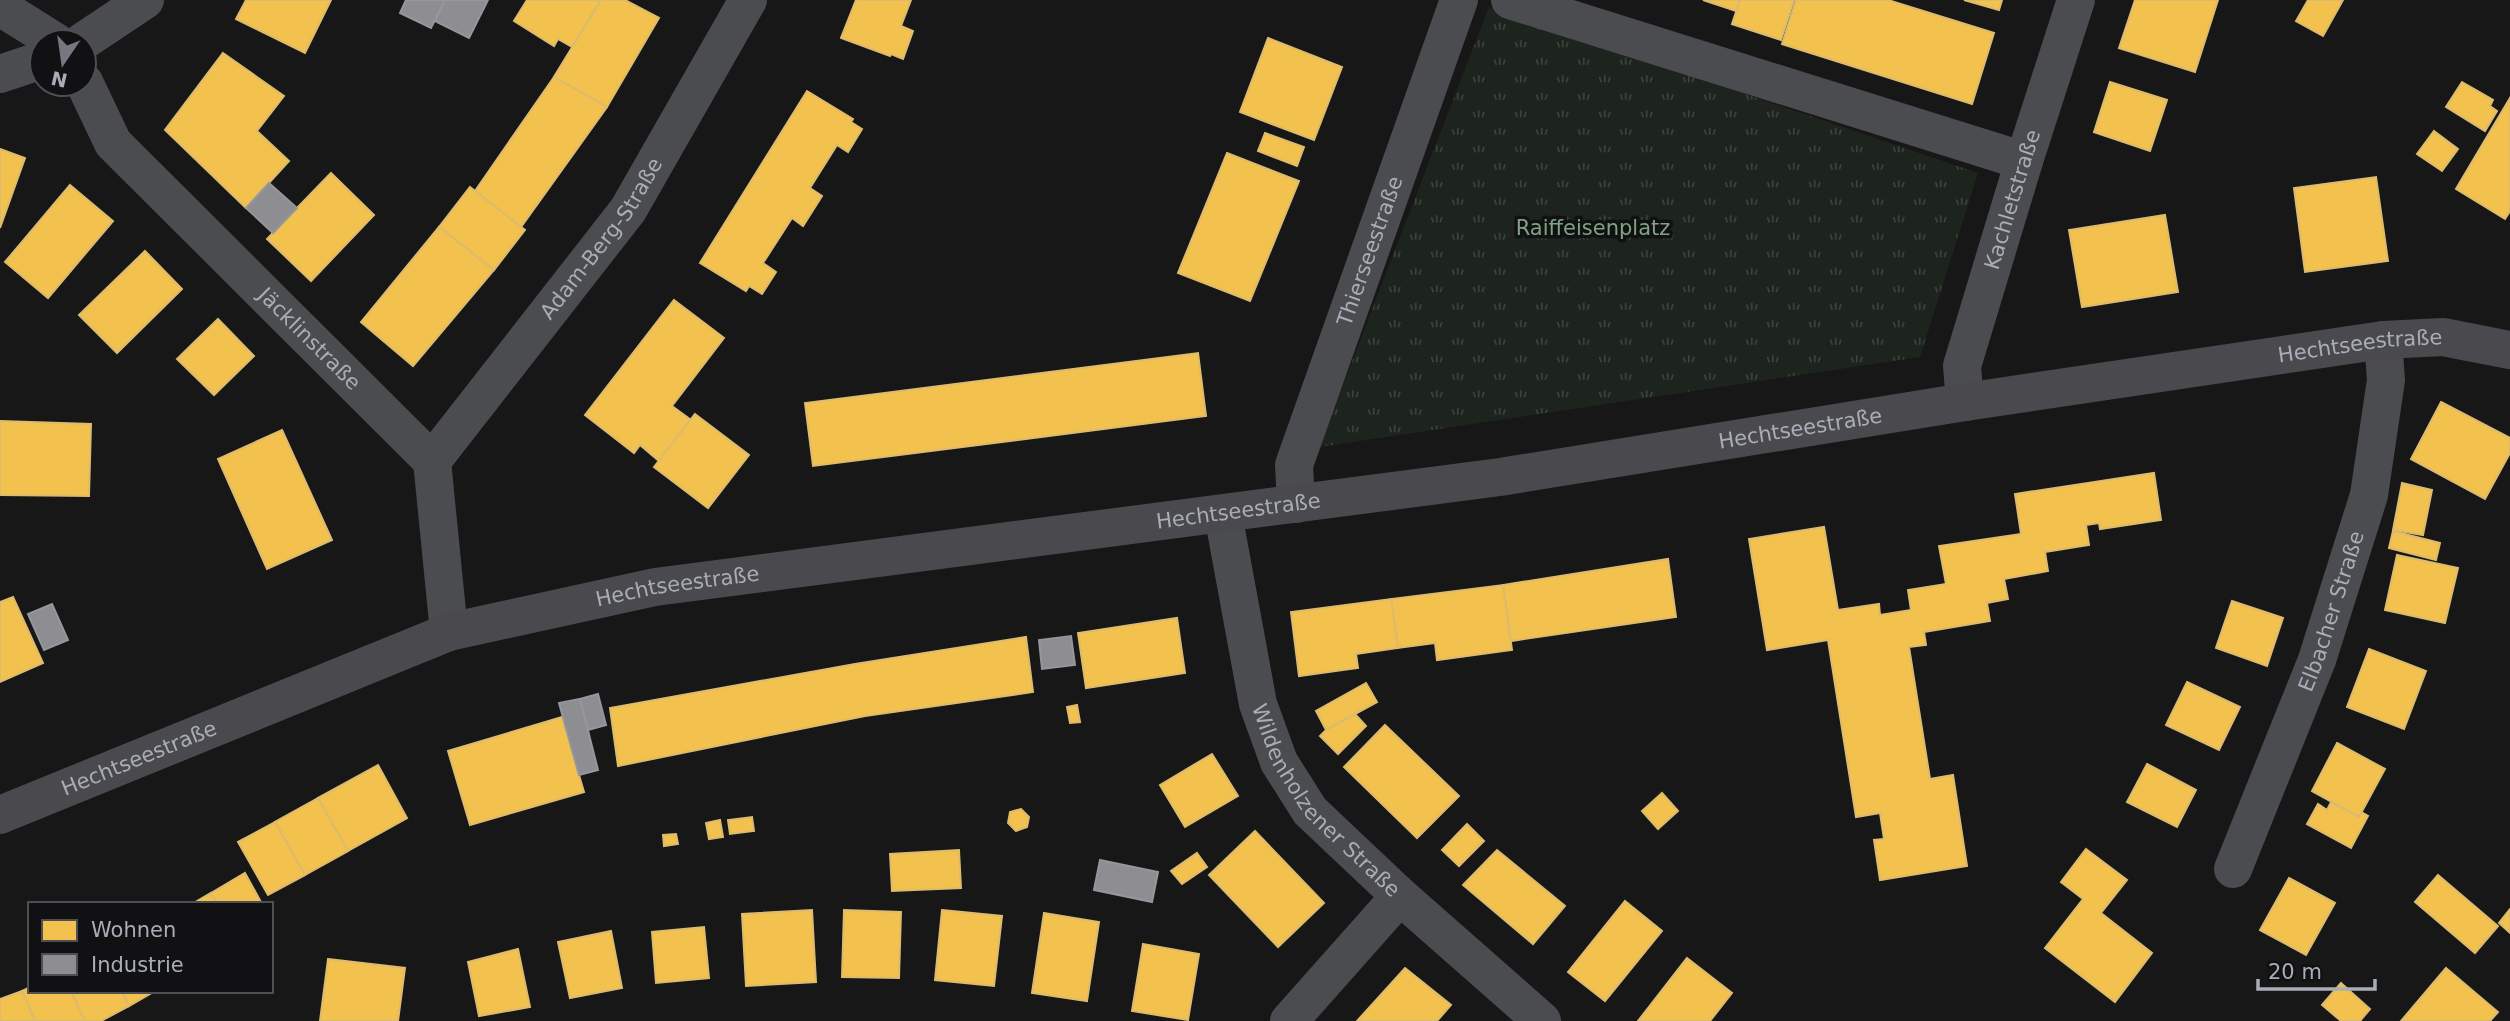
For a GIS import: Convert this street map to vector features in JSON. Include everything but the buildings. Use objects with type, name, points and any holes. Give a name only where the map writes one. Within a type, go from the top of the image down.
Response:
[{"type":"street","points":[[98,31],[145,0]]},
{"type":"street","name":"Adam-Berg-Straße","points":[[432,461],[628,209],[748,0]]},
{"type":"street","name":"Thierseestraße","points":[[1296,504],[1294,465],[1459,0]]},
{"type":"street","points":[[1510,0],[2024,161]]},
{"type":"street","name":"Kachletstraße","points":[[1965,402],[1962,366],[2076,0]]},
{"type":"street","points":[[0,7],[34,28]]},
{"type":"street","points":[[0,74],[28,65]]},
{"type":"street","name":"Jäcklinstraße","points":[[92,98],[113,143],[432,461]]},
{"type":"street","name":"Hechtseestraße","points":[[0,815],[449,632],[654,587],[1500,477],[1965,402],[2383,340],[2443,337],[2509,346]]},
{"type":"street","name":"Elbacher Straße","points":[[2233,869],[2317,660],[2369,495],[2386,380],[2383,340]]},
{"type":"street","points":[[432,461],[449,632]]},
{"type":"street","name":"Wildenholzener Straße","points":[[1223,514],[1258,704],[1279,762],[1310,811],[1542,1021]]},
{"type":"street","points":[[1289,1021],[1400,895]]},
{"type":"green space","name":"Raiffeisenplatz","points":[[1489,7],[1978,173],[1920,357],[1319,447]]}]
